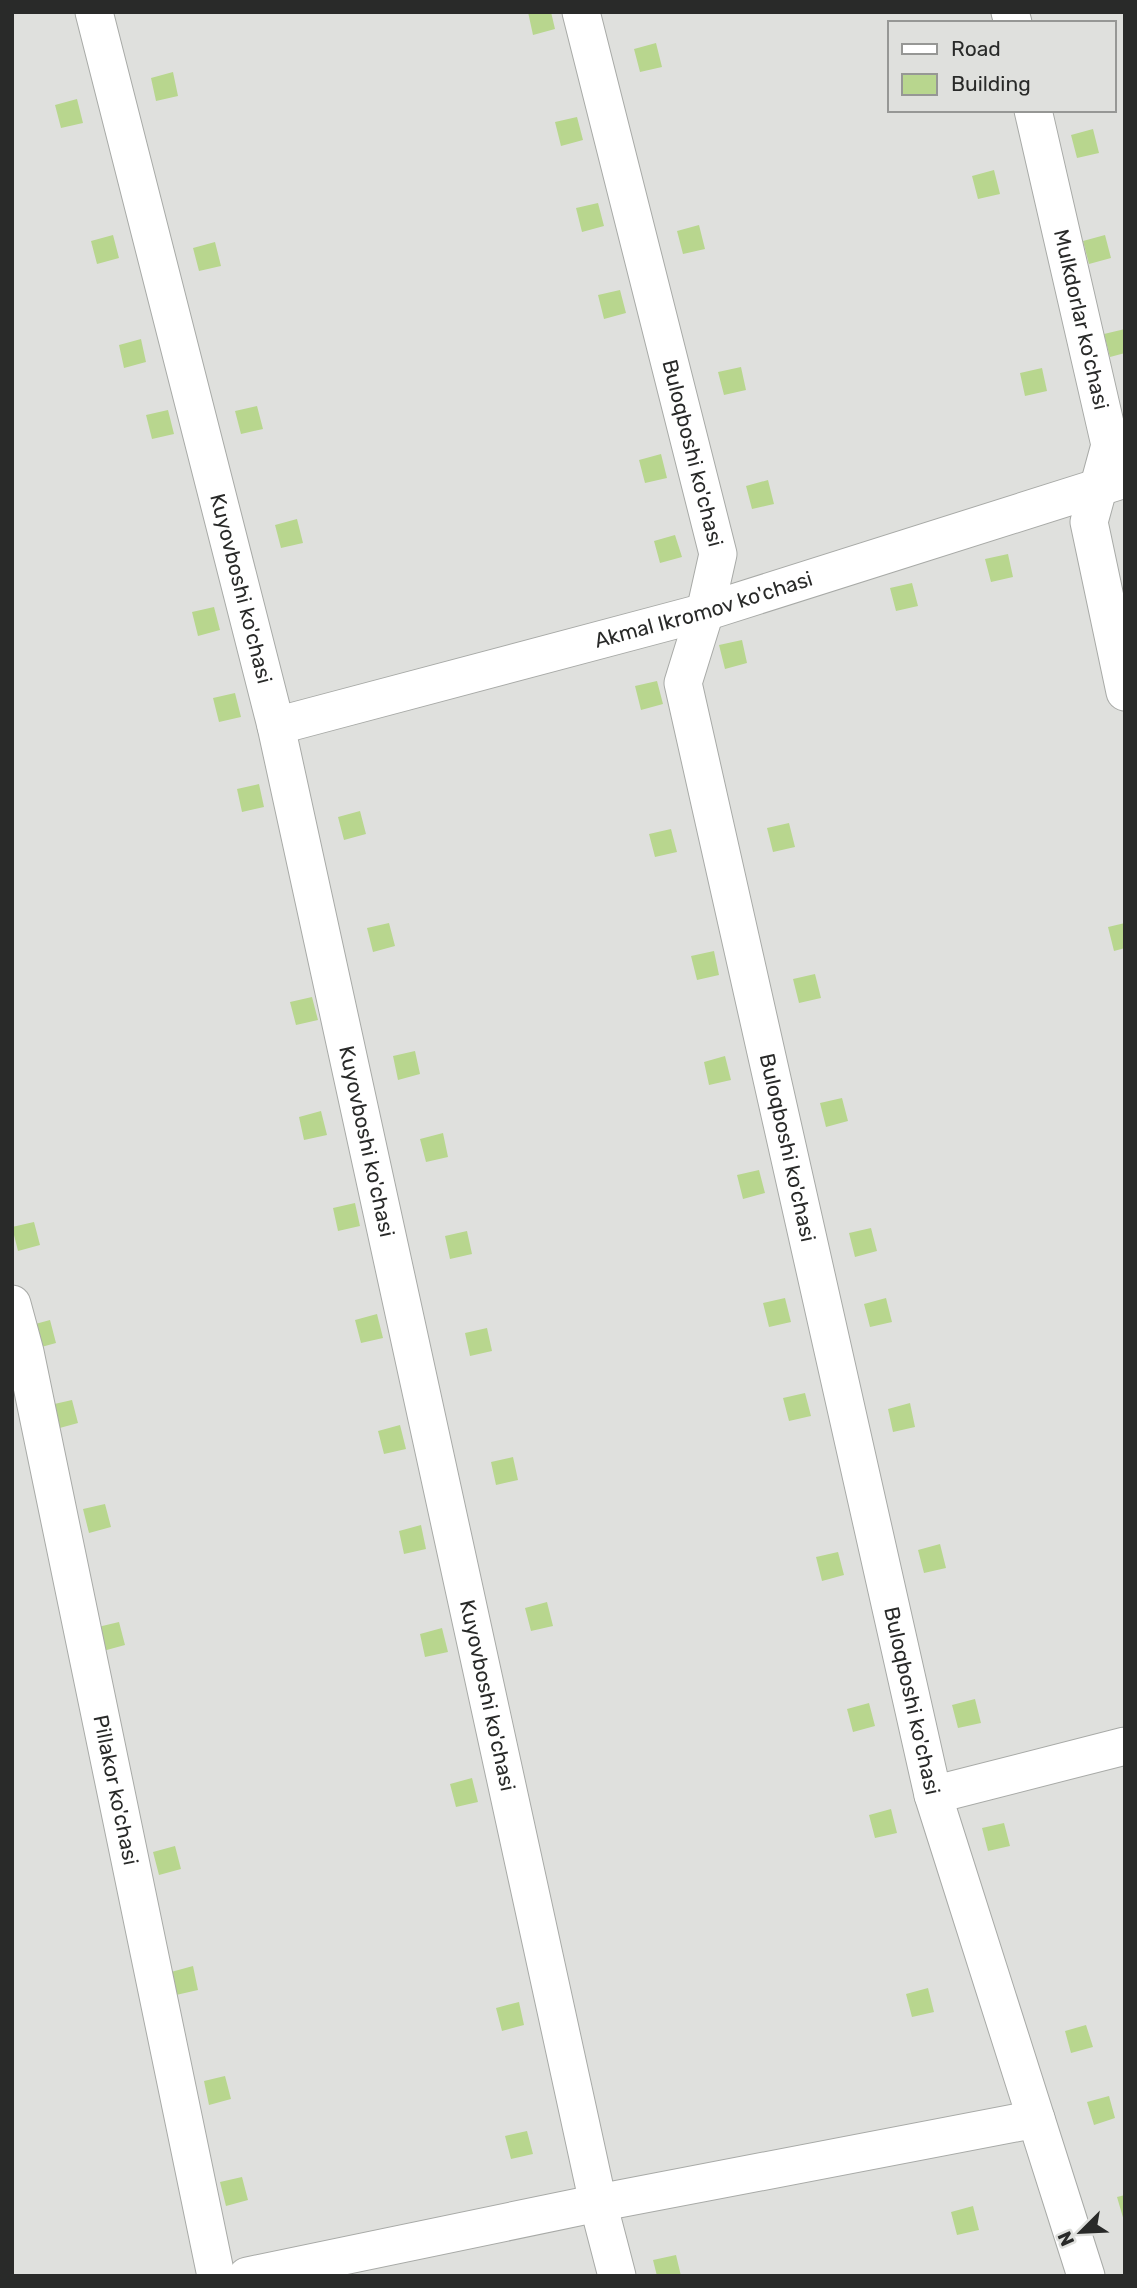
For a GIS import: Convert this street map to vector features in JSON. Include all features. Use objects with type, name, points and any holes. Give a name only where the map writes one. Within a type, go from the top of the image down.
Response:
[{"type":"street","name":"Kuyovboshi ko'chasi","points":[[94,12],[276,726],[598,2203],[617,2276]]},
{"type":"street","name":"Buloqboshi ko'chasi","points":[[581,12],[718,554],[705,612],[683,683],[933,1795],[1086,2276]]},
{"type":"street","name":"Mulkdorlar ko'chasi","points":[[1033,112],[1110,445],[1111,483],[1089,522],[1125,692]]},
{"type":"street","name":"Akmal Ikromov ko'chasi","points":[[276,726],[705,612],[1111,483]]},
{"type":"street","name":"Pillakor ko'chasi","points":[[12,1304],[25,1352],[216,2276]]},
{"type":"street","points":[[933,1795],[1125,1746]]},
{"type":"street","points":[[247,2276],[598,2203],[1036,2119]]},
{"type":"building","points":[[528,12],[551,12],[555,29],[533,35]]},
{"type":"building","points":[[656,43],[662,67],[640,72],[634,49]]},
{"type":"building","points":[[173,72],[178,96],[156,101],[151,78]]},
{"type":"building","points":[[77,99],[83,123],[61,128],[55,105]]},
{"type":"building","points":[[577,117],[583,140],[561,146],[555,122]]},
{"type":"building","points":[[1093,129],[1099,153],[1077,158],[1071,135]]},
{"type":"building","points":[[994,170],[1000,194],[978,199],[972,176]]},
{"type":"building","points":[[598,203],[604,226],[582,232],[576,208]]},
{"type":"building","points":[[699,225],[705,249],[683,254],[677,231]]},
{"type":"building","points":[[113,235],[119,258],[97,264],[91,241]]},
{"type":"building","points":[[1105,235],[1111,258],[1089,264],[1083,241]]},
{"type":"building","points":[[215,242],[221,266],[199,271],[193,248]]},
{"type":"building","points":[[620,290],[626,313],[604,319],[598,295]]},
{"type":"building","points":[[1125,329],[1125,353],[1110,357],[1104,334]]},
{"type":"building","points":[[141,339],[146,362],[124,368],[119,345]]},
{"type":"building","points":[[741,367],[746,390],[724,395],[718,372]]},
{"type":"building","points":[[1042,368],[1047,391],[1025,396],[1020,373]]},
{"type":"building","points":[[257,406],[263,429],[241,434],[235,411]]},
{"type":"building","points":[[168,410],[174,434],[152,439],[146,415]]},
{"type":"building","points":[[661,454],[667,478],[645,483],[639,460]]},
{"type":"building","points":[[768,480],[774,504],[752,509],[746,486]]},
{"type":"building","points":[[297,519],[303,543],[281,548],[275,525]]},
{"type":"building","points":[[675,535],[682,557],[660,563],[654,541]]},
{"type":"building","points":[[1008,554],[1013,577],[991,582],[985,559]]},
{"type":"building","points":[[912,583],[918,606],[896,611],[890,588]]},
{"type":"building","points":[[214,607],[220,630],[198,636],[192,612]]},
{"type":"building","points":[[742,640],[747,663],[725,669],[719,645]]},
{"type":"building","points":[[657,681],[663,704],[641,710],[635,686]]},
{"type":"building","points":[[235,693],[241,717],[219,722],[213,698]]},
{"type":"building","points":[[259,784],[264,807],[242,812],[237,789]]},
{"type":"building","points":[[360,811],[366,834],[344,840],[338,817]]},
{"type":"building","points":[[789,823],[795,847],[773,852],[767,828]]},
{"type":"building","points":[[671,829],[677,852],[655,857],[649,834]]},
{"type":"building","points":[[389,923],[395,946],[373,952],[367,928]]},
{"type":"building","points":[[1125,923],[1125,948],[1114,951],[1108,927]]},
{"type":"building","points":[[714,951],[719,975],[697,980],[691,956]]},
{"type":"building","points":[[815,974],[821,998],[799,1003],[793,979]]},
{"type":"building","points":[[312,997],[318,1020],[296,1025],[290,1002]]},
{"type":"building","points":[[415,1051],[420,1074],[398,1080],[393,1056]]},
{"type":"building","points":[[725,1056],[731,1080],[709,1085],[704,1062]]},
{"type":"building","points":[[842,1098],[848,1121],[826,1127],[820,1103]]},
{"type":"building","points":[[321,1111],[327,1135],[304,1140],[299,1117]]},
{"type":"building","points":[[443,1133],[448,1157],[426,1162],[420,1139]]},
{"type":"building","points":[[759,1170],[765,1193],[743,1199],[737,1175]]},
{"type":"building","points":[[355,1203],[360,1226],[338,1231],[333,1208]]},
{"type":"building","points":[[34,1222],[40,1245],[18,1251],[12,1227]]},
{"type":"building","points":[[871,1228],[877,1251],[855,1257],[849,1233]]},
{"type":"building","points":[[467,1231],[472,1254],[450,1259],[445,1236]]},
{"type":"building","points":[[785,1298],[791,1322],[769,1327],[763,1303]]},
{"type":"building","points":[[886,1298],[892,1322],[870,1327],[864,1304]]},
{"type":"building","points":[[377,1314],[383,1338],[361,1343],[355,1320]]},
{"type":"building","points":[[50,1320],[56,1343],[34,1349],[28,1326]]},
{"type":"building","points":[[487,1328],[492,1351],[470,1356],[465,1333]]},
{"type":"building","points":[[805,1393],[811,1416],[789,1421],[783,1398]]},
{"type":"building","points":[[72,1400],[78,1423],[56,1429],[50,1405]]},
{"type":"building","points":[[910,1403],[915,1427],[893,1432],[888,1409]]},
{"type":"building","points":[[400,1425],[406,1449],[384,1454],[378,1431]]},
{"type":"building","points":[[513,1457],[518,1480],[496,1485],[491,1462]]},
{"type":"building","points":[[105,1504],[111,1527],[89,1533],[83,1509]]},
{"type":"building","points":[[421,1525],[426,1549],[404,1554],[399,1531]]},
{"type":"building","points":[[940,1544],[946,1568],[924,1573],[918,1550]]},
{"type":"building","points":[[838,1552],[844,1575],[822,1581],[816,1557]]},
{"type":"building","points":[[547,1602],[553,1626],[531,1631],[525,1608]]},
{"type":"building","points":[[119,1622],[125,1645],[103,1651],[98,1627]]},
{"type":"building","points":[[442,1628],[448,1652],[425,1657],[420,1634]]},
{"type":"building","points":[[975,1699],[981,1723],[958,1728],[952,1705]]},
{"type":"building","points":[[869,1703],[875,1726],[853,1732],[847,1709]]},
{"type":"building","points":[[472,1778],[478,1802],[456,1807],[450,1784]]},
{"type":"building","points":[[891,1809],[897,1833],[875,1838],[869,1815]]},
{"type":"building","points":[[1004,1823],[1010,1846],[988,1851],[982,1828]]},
{"type":"building","points":[[175,1846],[181,1869],[159,1875],[153,1852]]},
{"type":"building","points":[[193,1966],[198,1990],[176,1995],[171,1972]]},
{"type":"building","points":[[928,1988],[934,2012],[912,2017],[906,1994]]},
{"type":"building","points":[[519,2002],[524,2025],[502,2031],[496,2008]]},
{"type":"building","points":[[1086,2025],[1093,2047],[1071,2053],[1065,2031]]},
{"type":"building","points":[[225,2076],[231,2099],[209,2105],[204,2081]]},
{"type":"building","points":[[1109,2096],[1115,2118],[1094,2125],[1087,2102]]},
{"type":"building","points":[[527,2131],[533,2154],[511,2159],[505,2136]]},
{"type":"building","points":[[242,2177],[248,2200],[226,2206],[220,2182]]},
{"type":"building","points":[[1125,2195],[1125,2221],[1124,2221],[1117,2197]]},
{"type":"building","points":[[973,2206],[979,2230],[957,2235],[951,2212]]},
{"type":"building","points":[[676,2255],[681,2276],[657,2276],[653,2260]]}]
